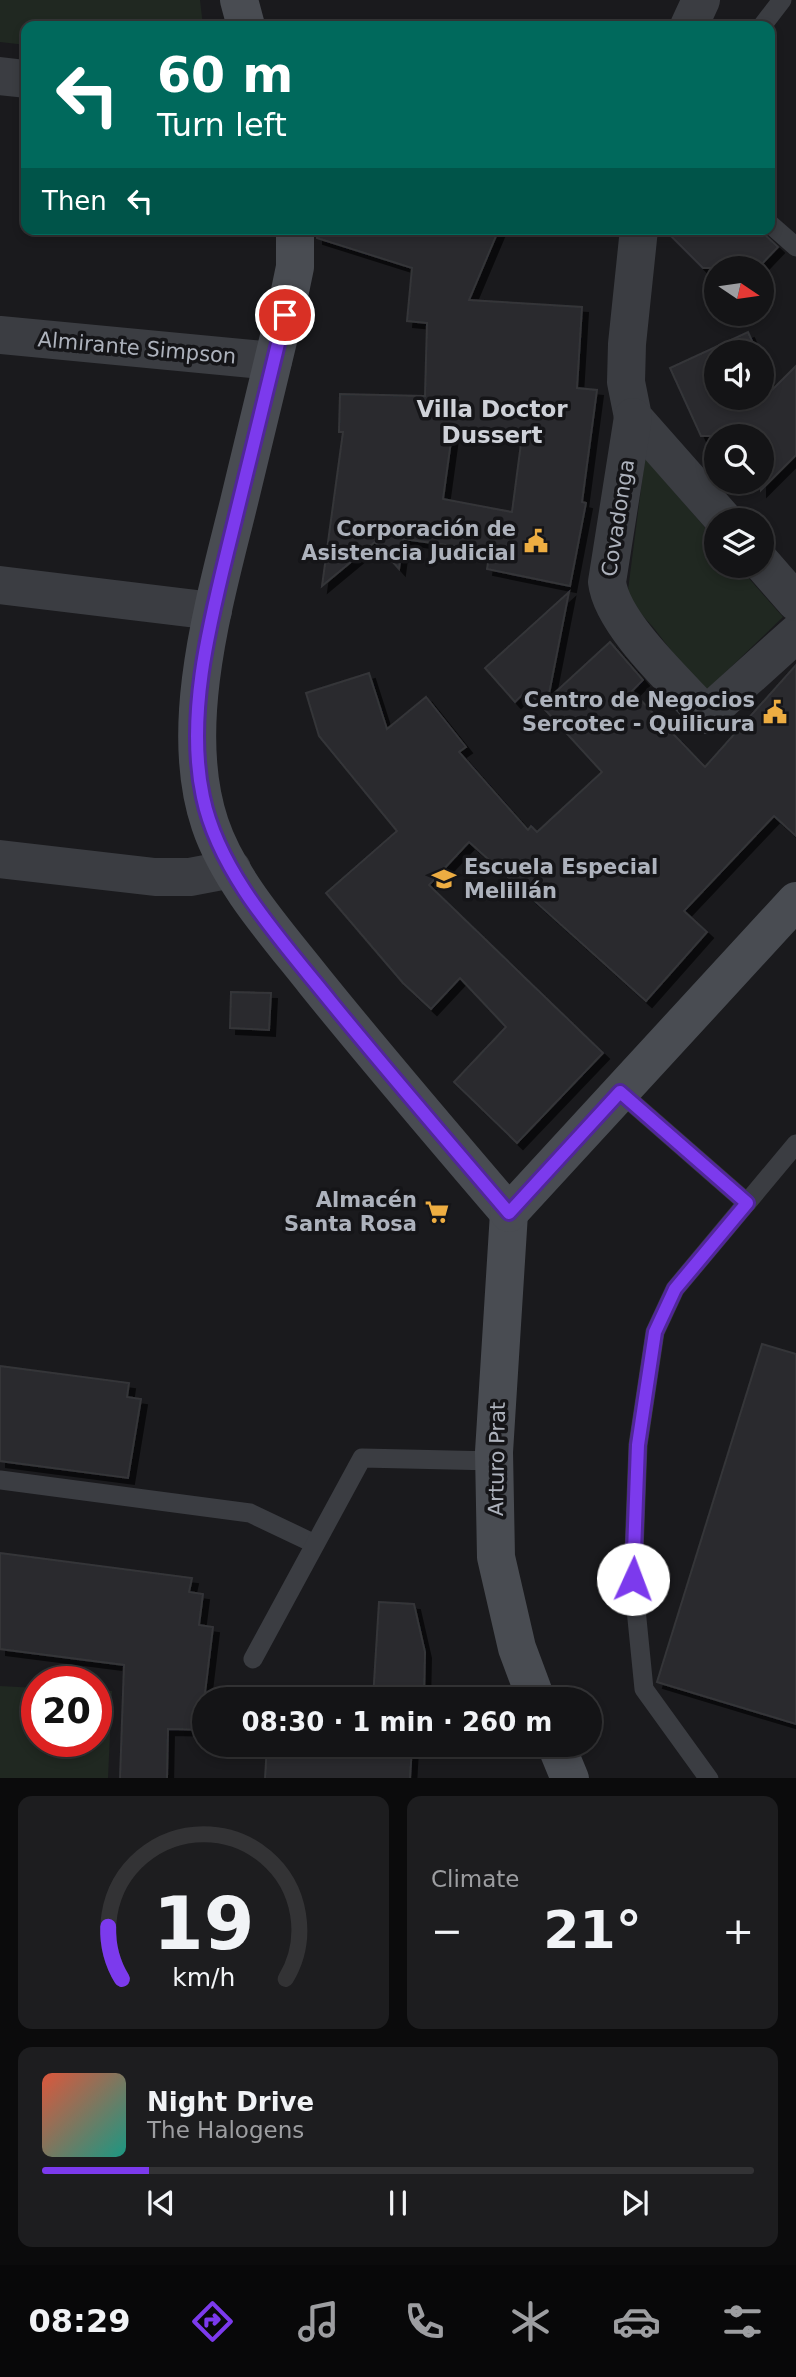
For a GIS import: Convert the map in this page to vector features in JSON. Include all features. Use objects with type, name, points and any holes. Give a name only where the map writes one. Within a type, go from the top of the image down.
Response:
[{"type":"street","points":[[239,0],[245,21]]},
{"type":"street","points":[[691,21],[701,0]]},
{"type":"street","points":[[0,76],[21,78]]},
{"type":"street","points":[[295,235],[295,267],[213,611],[201,683],[198,727],[198,768],[202,796],[219,847],[285,944],[368,1047],[509,1213],[796,901]]},
{"type":"street","name":"Covadonga","points":[[638,235],[627,344],[626,382],[633,417],[607,582],[609,596],[624,623],[706,715],[796,634]]},
{"type":"street","name":"Almirante Simpson","points":[[0,335],[273,361]]},
{"type":"street","name":"Covadonga","points":[[633,417],[713,508]]},
{"type":"street","points":[[774,577],[796,602]]},
{"type":"street","points":[[0,584],[213,611]]},
{"type":"street","points":[[0,859],[155,877],[190,877],[232,869]]},
{"type":"street","name":"Arturo Prat","points":[[509,1213],[495,1461],[496,1558],[517,1648],[532,1687]]},
{"type":"street","points":[[561,1757],[570,1778]]},
{"type":"lane","points":[[766,21],[782,0]]},
{"type":"lane","points":[[775,228],[796,247]]},
{"type":"lane","points":[[620,1092],[747,1203]]},
{"type":"lane","points":[[708,1778],[644,1689],[633,1579],[638,1445],[655,1332],[675,1289],[796,1144]]},
{"type":"lane","points":[[253,1659],[362,1458],[495,1461]]},
{"type":"lane","points":[[0,1480],[250,1513],[316,1544]]},
{"type":"shaded area","points":[[0,0],[200,0],[202,21],[21,21],[21,44],[0,42]]},
{"type":"shaded area","points":[[645,458],[704,526],[704,578],[748,578],[783,617],[704,693],[627,598]]},
{"type":"shaded area","points":[[0,1686],[21,1687],[21,1757],[109,1757],[108,1778],[0,1778]]},
{"type":"building","points":[[317,235],[496,235],[469,300],[582,307],[577,388],[597,390],[582,502],[586,503],[570,586],[487,569],[490,551],[403,539],[399,569],[375,542],[322,586],[343,432],[339,432],[340,394],[425,396],[427,323],[407,321],[412,268],[317,238]],"holes":[[[452,434],[522,436],[512,512],[443,499]]]},
{"type":"building","points":[[670,235],[765,235],[778,247],[769,256],[704,256],[704,268]]},
{"type":"building","points":[[748,332],[752,340],[731,340]]},
{"type":"building","points":[[704,352],[704,410],[774,410],[774,388],[796,366],[796,455],[774,477],[774,424],[704,424],[704,436],[701,436],[670,368]]},
{"type":"building","points":[[569,592],[548,699],[610,642],[643,680],[632,691],[705,767],[796,665],[796,836],[774,816],[684,911],[707,932],[646,1001],[469,842],[429,885],[603,1053],[517,1143],[454,1082],[506,1027],[460,978],[431,1009],[403,983],[326,893],[397,831],[319,736],[306,693],[369,673],[387,729],[426,697],[466,747],[459,752],[528,830],[531,826],[537,832],[602,772],[527,690],[515,702],[485,668]]},
{"type":"building","points":[[231,992],[271,993],[269,1030],[230,1028]]},
{"type":"building","points":[[762,1344],[796,1354],[796,1724],[657,1682]]},
{"type":"building","points":[[0,1366],[129,1383],[127,1397],[141,1399],[128,1478],[0,1461]]},
{"type":"building","points":[[0,1553],[192,1578],[189,1592],[203,1594],[199,1625],[213,1627],[206,1687],[192,1687],[192,1730],[168,1729],[167,1778],[120,1778],[124,1665],[0,1649]]},
{"type":"building","points":[[379,1602],[414,1604],[425,1652],[424,1687],[374,1687]]},
{"type":"building","points":[[266,1757],[411,1757],[410,1778],[265,1778]]},
{"type":"place","name":"Corporación de Asistencia Judicial","points":[[536,541]]},
{"type":"place","name":"Centro de Negocios Sercotec - Quilicura","points":[[775,712]]},
{"type":"place","name":"Escuela Especial Melillán","points":[[444,879]]},
{"type":"place","name":"Almacén Santa Rosa","points":[[437,1212]]},
{"type":"district","name":"Villa Doctor Dussert","points":[[492,422]]},
{"type":"route","points":[[285,315],[213,611],[201,683],[198,768],[202,796],[219,847],[268,923],[368,1047],[509,1213],[620,1092],[747,1203],[675,1289],[655,1332],[638,1445],[633,1579]]}]
